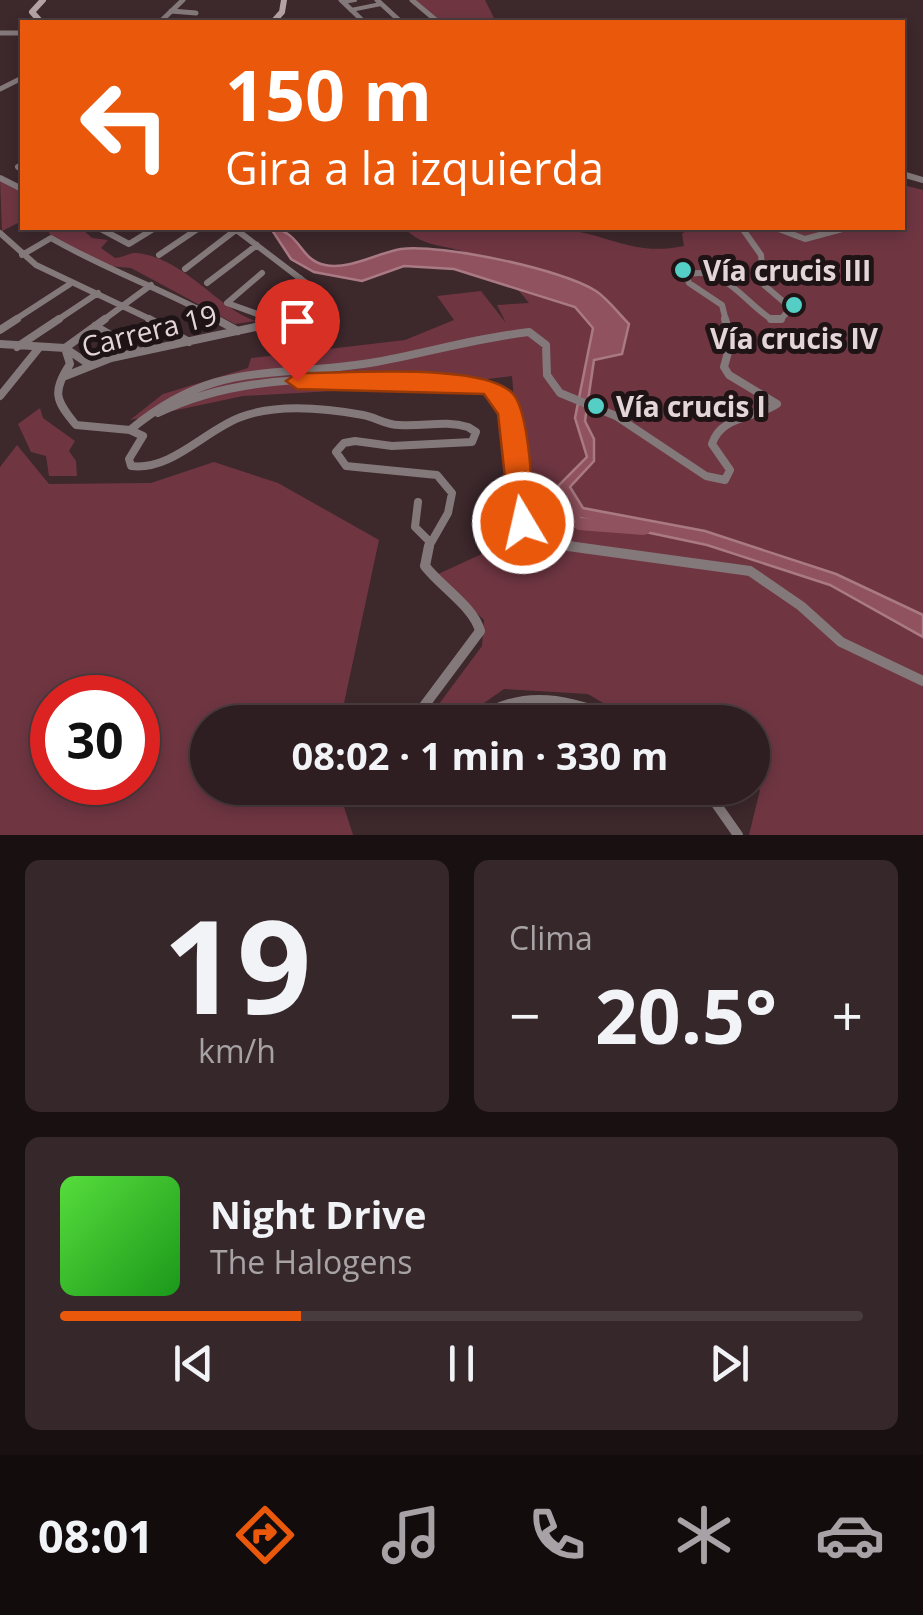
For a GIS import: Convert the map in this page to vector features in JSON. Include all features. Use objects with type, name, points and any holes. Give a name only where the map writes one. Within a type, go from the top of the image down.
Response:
[{"type":"main road","points":[[40,20],[33,8],[43,0]]},
{"type":"main road","points":[[274,20],[282,0]]},
{"type":"street","points":[[162,20],[183,0]]},
{"type":"street","points":[[342,1],[355,0]]},
{"type":"street","points":[[412,0],[436,20]]},
{"type":"street","points":[[342,1],[362,20]]},
{"type":"street","points":[[350,10],[379,2],[399,20]]},
{"type":"street","points":[[171,12],[196,13]]},
{"type":"street","points":[[108,230],[129,244],[152,230]]},
{"type":"street","points":[[159,255],[196,230]]},
{"type":"street","points":[[185,268],[233,230]]},
{"type":"street","points":[[239,230],[300,278],[258,315]]},
{"type":"street","points":[[130,430],[168,398],[240,374],[370,364],[513,331],[529,332],[546,345],[547,375],[560,393],[616,416],[706,476],[718,480],[730,477],[726,463],[712,444],[713,434],[721,425],[777,404],[729,375],[724,368],[732,340],[722,305],[686,279],[690,272],[709,273],[727,282],[764,317],[786,316],[789,303],[764,285],[760,256],[743,230]]},
{"type":"street","points":[[781,230],[805,239],[839,230]]},
{"type":"street","points":[[0,233],[22,254],[70,284],[98,293],[189,342]]},
{"type":"street","points":[[22,254],[48,239],[71,246],[97,265],[151,285],[238,331]]},
{"type":"street","points":[[207,282],[257,244]]},
{"type":"street","points":[[262,273],[228,303],[280,323]]},
{"type":"street","name":"Carrera 19","points":[[59,378],[140,352],[310,314],[322,298],[300,278]]},
{"type":"street","points":[[0,330],[70,284]]},
{"type":"street","points":[[0,344],[66,348],[151,285]]},
{"type":"street","points":[[18,347],[98,293]]},
{"type":"street","points":[[95,326],[140,352]]},
{"type":"street","points":[[66,348],[90,365]]},
{"type":"street","points":[[66,348],[70,364],[59,378],[56,401],[71,422],[92,430],[130,430],[144,436],[129,459],[131,466],[141,470],[158,465],[196,439],[249,415],[319,409],[368,415],[393,425],[470,427],[477,438],[464,443],[392,446],[355,440],[336,452],[346,466],[429,474],[448,484],[451,509],[430,542],[425,566],[442,589],[477,618],[480,631],[425,705]]},
{"type":"street","points":[[0,396],[38,349]]},
{"type":"street","points":[[148,416],[248,382],[461,382],[491,388],[505,400],[510,414],[519,513],[530,532],[555,544],[750,571],[801,606],[841,642],[923,682]]},
{"type":"street","points":[[418,502],[415,527],[430,542]]},
{"type":"street","points":[[499,705],[568,700],[580,705]]},
{"type":"street","points":[[718,805],[738,832]]},
{"type":"shaded area","points":[[412,0],[485,0],[494,18],[466,20],[436,20]]},
{"type":"shaded area","points":[[0,178],[20,188],[20,222],[2,231]]},
{"type":"shaded area","points":[[905,186],[923,190],[923,835],[749,835],[756,805],[770,805],[770,705],[606,705],[588,694],[504,689],[481,705],[439,704],[482,646],[484,620],[436,575],[525,534],[512,376],[440,385],[243,396],[130,420],[163,394],[248,368],[251,358],[405,340],[454,320],[437,296],[481,291],[506,323],[497,305],[529,303],[507,279],[481,260],[424,241],[406,230],[563,230],[652,249],[684,246],[682,234],[687,230],[905,230]]},
{"type":"shaded area","points":[[47,230],[83,230],[92,238],[108,240],[101,248],[115,258],[134,253],[171,264],[256,321],[235,324],[131,268],[97,265],[52,237]]},
{"type":"shaded area","points":[[272,230],[293,238],[309,257],[325,265],[354,263],[401,249],[444,250],[557,274],[596,291],[629,324],[622,354],[594,360],[585,421],[594,439],[594,461],[570,487],[583,508],[705,531],[836,574],[923,615],[923,637],[830,585],[707,545],[575,517],[556,504],[559,485],[587,457],[575,418],[593,328],[575,307],[454,269],[404,266],[362,281],[314,272],[291,259]]},
{"type":"shaded area","points":[[40,408],[43,418],[75,441],[69,451],[76,461],[77,476],[49,476],[46,456],[31,452],[18,424]]},
{"type":"shaded area","points":[[17,445],[49,484],[151,483],[214,462],[278,483],[379,540],[344,705],[190,705],[190,805],[343,805],[353,835],[0,835],[0,467]]},
{"type":"waterway","points":[[565,494],[565,514],[578,524],[644,529]]},
{"type":"place","name":"Vía crucis III","points":[[683,270]]},
{"type":"place","name":"Vía crucis IV","points":[[794,305]]},
{"type":"place","name":"Vía crucis I","points":[[596,406]]},
{"type":"route","points":[[297,381],[461,382],[491,388],[505,400],[510,414],[523,523]]}]
